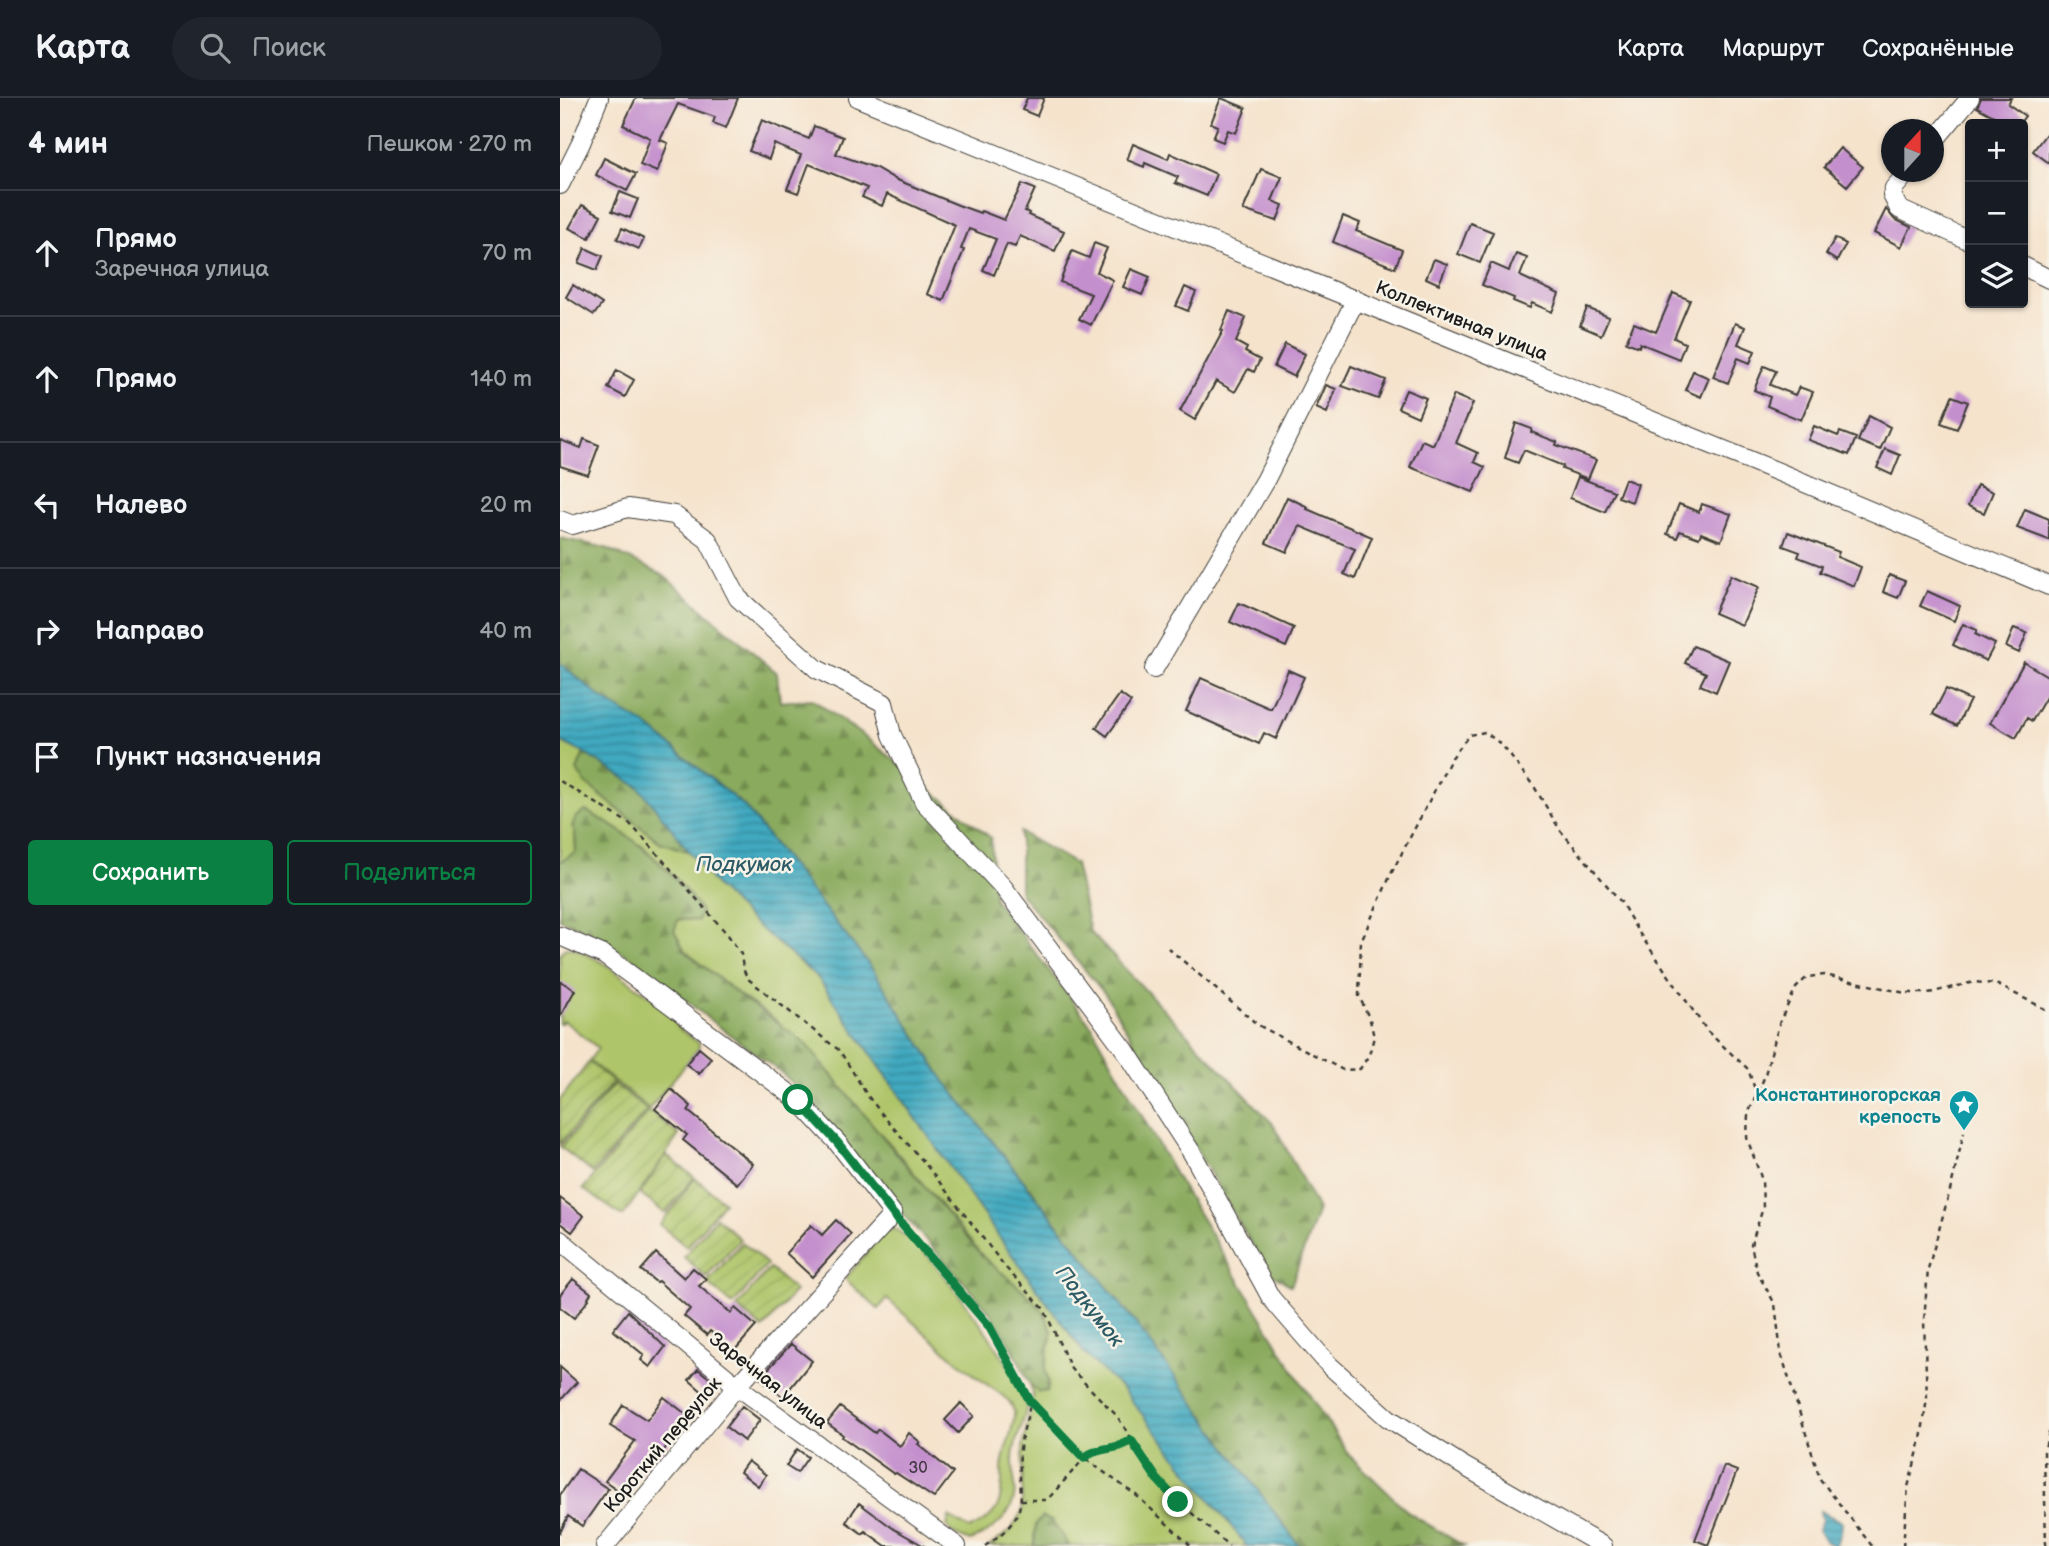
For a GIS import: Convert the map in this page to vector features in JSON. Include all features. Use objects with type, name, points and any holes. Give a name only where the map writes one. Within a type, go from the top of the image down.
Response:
[{"type":"street","points":[[560,185],[600,98]]},
{"type":"street","name":"Коллективная улица","points":[[858,98],[1356,299],[2049,586]]},
{"type":"street","points":[[1944,129],[1970,98]]},
{"type":"street","points":[[1899,182],[1892,195],[1899,209],[1965,239]]},
{"type":"street","points":[[2028,268],[2049,278]]},
{"type":"street","points":[[1154,669],[1266,479],[1356,299]]},
{"type":"street","points":[[560,520],[573,525],[628,508],[674,515],[708,540],[737,598],[747,607],[817,669],[884,703],[892,735],[924,802],[1003,887],[1125,1050],[1192,1153],[1272,1298],[1296,1327],[1329,1365],[1388,1418],[1462,1465],[1603,1546]]},
{"type":"street","points":[[560,936],[604,955],[623,968],[798,1100],[837,1142],[893,1214]]},
{"type":"street","name":"Короткий переулок","points":[[605,1546],[737,1386],[893,1214]]},
{"type":"street","name":"Заречная улица","points":[[560,1240],[737,1386],[957,1546]]},
{"type":"path","points":[[1168,948],[1258,1025],[1343,1070],[1360,1069],[1370,1055],[1374,1037],[1359,996],[1361,941],[1392,872],[1451,759],[1469,735],[1485,732],[1502,745],[1535,788],[1560,830],[1620,902],[1708,1032],[1748,1069],[1757,1095]]},
{"type":"path","points":[[560,781],[630,824],[728,935],[741,954],[743,969],[748,979],[840,1051],[867,1095],[923,1161],[1006,1268],[1044,1309],[1070,1369],[1117,1416],[1157,1479],[1178,1502],[1229,1546]]},
{"type":"path","points":[[1871,1546],[1820,1479],[1781,1353],[1774,1304],[1757,1272],[1751,1245],[1763,1208],[1762,1180],[1747,1139],[1748,1114],[1757,1095],[1780,1021],[1796,988],[1807,977],[1825,975],[1905,993],[1929,993],[1974,982],[1996,984],[2049,1011]]},
{"type":"path","points":[[1903,1546],[1908,1487],[1921,1440],[1927,1398],[1924,1321],[1928,1269],[1964,1132]]},
{"type":"path","points":[[893,1214],[989,1326],[1030,1401],[1084,1458],[1136,1495],[1191,1546]]},
{"type":"path","points":[[985,1546],[1015,1521],[1021,1500],[1020,1447],[1030,1401]]},
{"type":"path","points":[[2046,1546],[2044,1452],[2049,1432]]},
{"type":"path","points":[[1021,1500],[1043,1501],[1051,1497],[1090,1452],[1117,1448],[1131,1440]]},
{"type":"green space","points":[[560,538],[606,548],[663,575],[777,673],[780,702],[812,699],[869,740],[991,838],[994,899],[1091,1025],[1178,1180],[1297,1376],[1349,1455],[1409,1513],[1464,1546],[1299,1546],[1134,1321],[944,1080],[873,970],[744,806],[646,725],[603,699],[560,663]]},
{"type":"green space","points":[[560,741],[584,753],[578,770],[611,804],[660,842],[690,852],[717,887],[747,917],[818,978],[999,1237],[1085,1354],[1123,1390],[1247,1546],[1069,1546],[1052,1521],[1034,1534],[1034,1546],[990,1546],[1011,1530],[1022,1511],[1023,1445],[1033,1396],[1030,1384],[1038,1392],[1047,1391],[1049,1384],[1045,1369],[1052,1331],[1043,1311],[1024,1291],[984,1258],[890,1144],[776,1020],[739,995],[685,951],[674,931],[678,919],[661,866],[642,845],[575,833],[576,852],[560,862]]},
{"type":"green space","points":[[584,753],[639,787],[690,852],[660,842],[585,783],[577,770]]},
{"type":"green space","points":[[586,811],[619,830],[650,854],[677,880],[701,911],[698,921],[678,919],[674,931],[685,951],[739,995],[804,1042],[984,1258],[1024,1291],[1043,1311],[1052,1331],[1045,1369],[1049,1384],[1047,1391],[1038,1392],[1030,1384],[1010,1343],[986,1307],[899,1210],[818,1110],[782,1073],[710,1020],[646,967],[579,927],[560,919],[560,862],[576,852],[572,827],[576,817]]},
{"type":"green space","points":[[1020,832],[1075,864],[1090,932],[1274,1125],[1318,1210],[1291,1286],[1267,1270],[1106,995],[1020,893]]},
{"type":"green space","points":[[565,948],[574,948],[604,963],[670,1011],[678,1028],[699,1043],[699,1048],[649,1109],[589,1061],[598,1048],[564,1021],[560,1024],[560,954]]},
{"type":"green space","points":[[589,1062],[613,1082],[560,1144],[560,1100]]},
{"type":"green space","points":[[614,1084],[647,1110],[593,1173],[561,1147]]},
{"type":"green space","points":[[649,1111],[679,1135],[623,1216],[583,1189]]},
{"type":"green space","points":[[666,1155],[694,1177],[665,1213],[640,1194]]},
{"type":"green space","points":[[695,1178],[724,1202],[687,1247],[660,1225]]},
{"type":"green space","points":[[716,1217],[740,1239],[706,1277],[684,1257]]},
{"type":"green space","points":[[895,1229],[917,1245],[962,1299],[998,1350],[1023,1395],[1026,1409],[1013,1453],[1013,1501],[999,1523],[970,1541],[953,1534],[947,1526],[949,1517],[970,1529],[994,1513],[1002,1490],[1003,1463],[1013,1424],[1013,1407],[887,1299],[878,1309],[845,1279],[885,1231]]},
{"type":"green space","points":[[742,1242],[767,1264],[733,1305],[707,1283]]},
{"type":"green space","points":[[769,1268],[795,1291],[763,1329],[737,1307]]},
{"type":"green space","points":[[1042,1517],[1052,1521],[1069,1546],[1034,1546],[1036,1524]]},
{"type":"water","name":"Подкумок","points":[[560,663],[603,699],[646,725],[744,806],[873,970],[944,1080],[1134,1321],[1299,1546],[1247,1546],[1123,1390],[1085,1354],[999,1237],[818,978],[747,917],[717,887],[639,787],[560,741]]},
{"type":"water","points":[[1820,1511],[1842,1522],[1841,1533],[1835,1546],[1826,1542],[1818,1530],[1822,1520]]},
{"type":"building","points":[[636,98],[738,98],[726,128],[713,123],[715,117],[678,104],[660,140],[668,143],[657,172],[640,165],[650,138],[623,125]]},
{"type":"building","points":[[1027,98],[1044,98],[1037,116],[1022,110]]},
{"type":"building","points":[[1221,98],[1246,108],[1236,133],[1228,130],[1223,142],[1213,138],[1218,126],[1211,123]]},
{"type":"building","points":[[1981,98],[2011,98],[2008,104],[2025,116],[2023,119],[1999,119],[1977,107]]},
{"type":"building","points":[[762,120],[809,139],[814,126],[843,137],[836,154],[876,168],[895,179],[958,205],[1004,220],[1022,184],[1035,189],[1025,211],[1028,215],[1064,231],[1055,251],[1020,236],[1015,247],[1007,244],[994,275],[983,270],[996,239],[969,229],[961,249],[964,250],[943,301],[927,294],[955,225],[887,194],[882,206],[862,197],[867,188],[809,164],[798,193],[787,189],[801,155],[774,144],[769,159],[749,151]]},
{"type":"building","points":[[2049,130],[2049,163],[2033,151]]},
{"type":"building","points":[[1133,144],[1168,159],[1170,153],[1216,174],[1207,196],[1175,183],[1178,177],[1145,163],[1144,167],[1127,160]]},
{"type":"building","points":[[1840,148],[1863,167],[1847,186],[1824,167]]},
{"type":"building","points":[[604,158],[636,174],[627,191],[596,175]]},
{"type":"building","points":[[1261,169],[1282,177],[1272,201],[1283,205],[1277,221],[1243,210]]},
{"type":"building","points":[[620,192],[638,199],[630,218],[612,211]]},
{"type":"building","points":[[582,205],[601,215],[589,238],[569,228]]},
{"type":"building","points":[[1886,209],[1894,219],[1911,227],[1901,247],[1874,233]]},
{"type":"building","points":[[1343,216],[1360,223],[1356,231],[1402,250],[1395,268],[1333,242]]},
{"type":"building","points":[[1470,223],[1493,232],[1480,263],[1458,254]]},
{"type":"building","points":[[622,228],[644,239],[639,249],[617,239]]},
{"type":"building","points":[[1835,238],[1846,244],[1837,261],[1826,254]]},
{"type":"building","points":[[1094,243],[1107,248],[1097,272],[1113,280],[1091,325],[1079,319],[1091,294],[1060,282],[1072,251],[1089,258]]},
{"type":"building","points":[[585,248],[603,256],[597,270],[579,263]]},
{"type":"building","points":[[1516,254],[1527,258],[1520,276],[1559,294],[1552,312],[1532,303],[1530,308],[1513,301],[1514,298],[1482,285],[1491,263],[1509,271]]},
{"type":"building","points":[[1434,259],[1447,264],[1439,284],[1426,278]]},
{"type":"building","points":[[1131,269],[1150,277],[1142,295],[1123,287]]},
{"type":"building","points":[[573,285],[602,304],[594,315],[566,297]]},
{"type":"building","points":[[1185,287],[1196,292],[1188,311],[1176,306]]},
{"type":"building","points":[[1673,293],[1690,300],[1674,338],[1685,343],[1679,359],[1640,343],[1639,347],[1626,342],[1634,323],[1656,332]]},
{"type":"building","points":[[1587,308],[1609,317],[1601,335],[1580,326]]},
{"type":"building","points":[[1229,311],[1246,318],[1236,342],[1247,348],[1245,352],[1260,360],[1254,372],[1248,369],[1235,392],[1216,381],[1195,420],[1180,411],[1223,331],[1221,330]]},
{"type":"building","points":[[1735,323],[1745,327],[1738,344],[1755,351],[1750,363],[1738,358],[1728,383],[1713,377]]},
{"type":"building","points":[[1285,344],[1305,354],[1294,377],[1274,367]]},
{"type":"building","points":[[1351,366],[1386,380],[1378,399],[1342,386]]},
{"type":"building","points":[[1764,366],[1776,371],[1770,385],[1795,395],[1799,387],[1813,392],[1801,420],[1767,406],[1770,397],[1754,390]]},
{"type":"building","points":[[617,370],[634,380],[625,397],[608,388]]},
{"type":"building","points":[[1693,371],[1709,378],[1701,397],[1685,390]]},
{"type":"building","points":[[1326,385],[1336,389],[1327,413],[1316,408]]},
{"type":"building","points":[[1406,390],[1426,398],[1418,417],[1398,408]]},
{"type":"building","points":[[1454,395],[1473,403],[1456,443],[1478,453],[1474,462],[1485,467],[1473,492],[1410,467],[1422,440],[1433,445]]},
{"type":"building","points":[[1952,396],[1968,402],[1957,429],[1941,423]]},
{"type":"building","points":[[1869,416],[1890,427],[1880,450],[1858,441]]},
{"type":"building","points":[[1516,423],[1557,442],[1556,445],[1596,460],[1588,479],[1524,450],[1518,463],[1505,458]]},
{"type":"building","points":[[1814,426],[1838,436],[1840,432],[1856,438],[1849,455],[1808,440]]},
{"type":"building","points":[[584,439],[599,445],[588,475],[560,466],[560,440],[581,448]]},
{"type":"building","points":[[1885,449],[1900,455],[1892,475],[1877,468]]},
{"type":"building","points":[[1578,477],[1614,491],[1605,512],[1570,498]]},
{"type":"building","points":[[1625,479],[1638,484],[1632,502],[1618,497]]},
{"type":"building","points":[[1977,485],[1993,492],[1984,513],[1968,506]]},
{"type":"building","points":[[1287,497],[1308,507],[1307,509],[1372,537],[1355,579],[1344,574],[1355,549],[1300,526],[1287,552],[1266,543]]},
{"type":"building","points":[[1679,504],[1699,512],[1702,504],[1731,514],[1721,541],[1701,533],[1699,538],[1680,531],[1677,538],[1667,534]]},
{"type":"building","points":[[2025,509],[2049,519],[2049,540],[2017,528]]},
{"type":"building","points":[[1788,532],[1839,552],[1837,557],[1861,567],[1854,586],[1820,572],[1822,566],[1798,557],[1800,552],[1783,546]]},
{"type":"building","points":[[1731,575],[1759,587],[1742,625],[1714,613]]},
{"type":"building","points":[[1889,575],[1905,581],[1898,598],[1883,592]]},
{"type":"building","points":[[1927,591],[1960,606],[1954,621],[1920,606]]},
{"type":"building","points":[[1239,603],[1294,628],[1286,647],[1230,622]]},
{"type":"building","points":[[1963,624],[1977,630],[1975,634],[1995,644],[1986,661],[1953,645]]},
{"type":"building","points":[[2014,628],[2027,633],[2019,653],[2006,647]]},
{"type":"building","points":[[1693,646],[1729,661],[1716,692],[1700,685],[1706,673],[1685,663]]},
{"type":"building","points":[[2024,662],[2049,677],[2049,692],[2032,721],[2027,718],[2016,738],[1990,723]]},
{"type":"building","points":[[1288,670],[1304,677],[1276,739],[1264,733],[1259,744],[1186,711],[1201,678],[1271,709]]},
{"type":"building","points":[[1946,689],[1970,700],[1957,726],[1933,714]]},
{"type":"building","points":[[1120,694],[1131,702],[1107,736],[1096,728]]},
{"type":"building","points":[[560,981],[575,990],[560,1017]]},
{"type":"building","points":[[699,1048],[711,1058],[699,1074],[686,1064]]},
{"type":"building","points":[[671,1089],[691,1106],[688,1111],[753,1164],[737,1184],[683,1140],[687,1135],[655,1109]]},
{"type":"building","points":[[560,1198],[584,1216],[572,1232],[560,1223]]},
{"type":"building","points":[[836,1220],[851,1234],[812,1277],[786,1253],[811,1225],[822,1235]]},
{"type":"building","points":[[656,1253],[684,1278],[693,1268],[706,1279],[699,1286],[731,1313],[735,1308],[756,1326],[734,1351],[710,1331],[707,1335],[684,1316],[690,1309],[641,1270]]},
{"type":"building","points":[[573,1279],[591,1293],[574,1318],[560,1307],[560,1295]]},
{"type":"building","points":[[628,1311],[665,1347],[650,1367],[641,1360],[644,1355],[613,1330]]},
{"type":"building","points":[[791,1344],[812,1361],[783,1397],[760,1378]]},
{"type":"building","points":[[560,1367],[577,1382],[560,1401]]},
{"type":"building","points":[[698,1369],[714,1382],[704,1393],[689,1380]]},
{"type":"building","points":[[664,1397],[687,1415],[653,1467],[647,1463],[625,1495],[605,1481],[635,1441],[610,1426],[623,1405],[647,1420]]},
{"type":"building","points":[[961,1403],[974,1416],[958,1433],[945,1420]]},
{"type":"building","points":[[742,1406],[760,1420],[744,1441],[726,1427]]},
{"type":"building","points":[[840,1407],[875,1433],[878,1429],[900,1446],[909,1433],[953,1473],[934,1498],[894,1474],[827,1423]]},
{"type":"building","points":[[797,1449],[808,1457],[797,1473],[786,1466]]},
{"type":"building","points":[[748,1461],[766,1475],[758,1486],[740,1472]]},
{"type":"building","points":[[1724,1466],[1737,1471],[1708,1545],[1695,1540]]},
{"type":"building","points":[[578,1469],[608,1489],[582,1526],[568,1516],[560,1533],[560,1495]]},
{"type":"building","points":[[859,1503],[894,1529],[924,1546],[886,1546],[865,1531],[863,1534],[846,1522]]},
{"type":"place","name":"Константиногорская крепость","points":[[1964,1132]]},
{"type":"route","points":[[798,1100],[837,1142],[893,1214],[989,1326],[1030,1401],[1084,1458],[1090,1452],[1117,1448],[1131,1440],[1157,1479],[1178,1502]]}]
